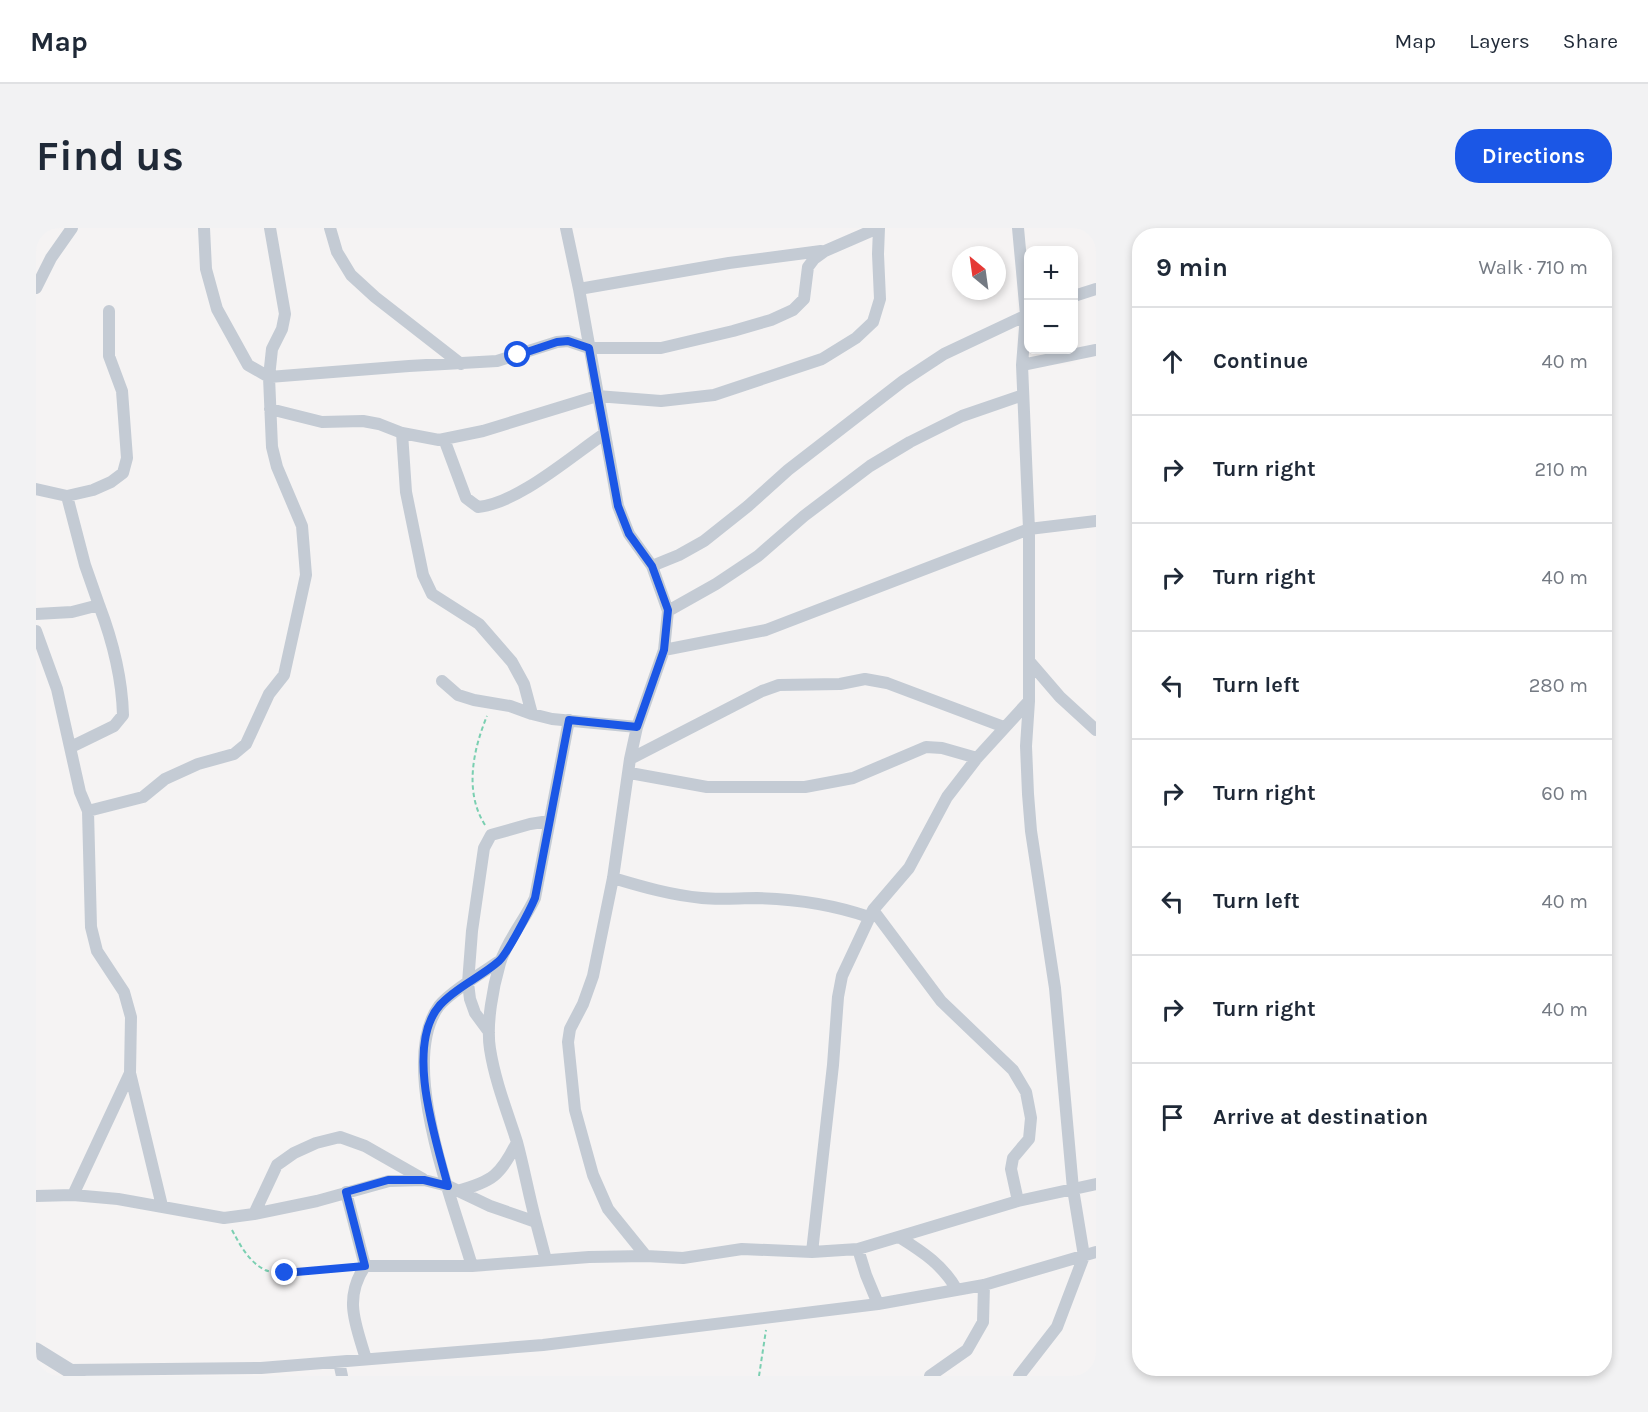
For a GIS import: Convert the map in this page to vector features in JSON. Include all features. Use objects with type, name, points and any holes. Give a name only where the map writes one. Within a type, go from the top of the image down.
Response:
[{"type":"street","points":[[36,288],[51,258],[72,228]]},
{"type":"street","points":[[204,228],[206,269],[217,309],[248,365],[269,378],[409,366],[497,362],[557,342],[568,341],[589,348],[661,348],[771,320],[793,310],[804,299],[808,267],[814,258],[878,228],[880,299],[873,322],[856,338],[822,359],[714,395],[661,401],[597,396],[483,431],[444,439],[402,433],[371,423],[322,422],[270,409]]},
{"type":"street","points":[[88,812],[143,797],[165,779],[198,764],[234,754],[246,744],[269,694],[284,675],[306,575],[302,526],[277,467],[272,447],[269,378],[273,349],[285,314],[270,228]]},
{"type":"street","points":[[330,228],[337,252],[351,275],[375,297],[461,364]]},
{"type":"street","points":[[567,228],[618,506],[629,534],[652,566],[668,610],[664,650],[637,727],[630,759],[630,772],[613,878],[599,936],[593,976],[584,1004],[570,1029],[568,1042],[575,1110],[593,1175],[608,1209],[646,1256]]},
{"type":"street","points":[[1018,228],[1026,300]]},
{"type":"street","points":[[579,289],[729,263],[825,251]]},
{"type":"street","points":[[1078,295],[1096,289]]},
{"type":"street","points":[[36,489],[67,496],[93,490],[111,482],[123,473],[127,458],[123,391],[109,356],[109,310]]},
{"type":"street","points":[[652,566],[704,541],[788,470],[903,381],[944,354],[1024,315]]},
{"type":"street","points":[[1019,1376],[1057,1327],[1090,1254],[1073,1189],[1055,988],[1029,803],[1026,746],[1029,701],[1029,530],[1022,365],[1024,345]]},
{"type":"street","points":[[1022,365],[1096,350]]},
{"type":"street","points":[[668,610],[716,584],[758,556],[804,516],[870,466],[910,442],[962,416],[1023,395]]},
{"type":"street","points":[[402,433],[406,492],[423,576],[432,594],[479,624],[512,662],[524,684],[532,714]]},
{"type":"street","points":[[444,439],[466,498],[478,507],[492,506],[512,498],[604,434]]},
{"type":"street","points":[[67,496],[85,565],[108,634],[122,698],[123,715],[114,726],[71,747]]},
{"type":"street","points":[[664,650],[766,630],[1029,530],[1096,521]]},
{"type":"street","points":[[36,614],[72,612],[99,605]]},
{"type":"street","points":[[36,631],[57,689],[80,792],[88,812],[88,897],[91,927],[97,951],[124,992],[131,1017],[130,1073],[162,1206]]},
{"type":"street","points":[[1029,662],[1060,697],[1096,730]]},
{"type":"street","points":[[630,759],[745,699],[779,686],[840,684],[865,679],[887,683],[1004,727]]},
{"type":"street","points":[[442,681],[458,695],[510,706],[532,714],[637,727]]},
{"type":"street","points":[[812,1252],[842,976],[871,914],[909,868],[947,797],[977,758],[1029,701]]},
{"type":"street","points":[[546,1260],[517,1142],[501,1095],[490,1048],[489,1032],[494,984],[501,960],[528,915],[535,898],[569,720]]},
{"type":"street","points":[[630,772],[707,787],[805,787],[853,778],[926,747],[942,748],[977,758]]},
{"type":"street","points":[[489,1032],[475,1013],[468,983],[472,932],[484,848],[491,835],[549,821]]},
{"type":"street","points":[[613,878],[667,894],[705,898],[756,898],[815,902],[871,914],[941,1001],[1013,1070],[1026,1092],[1031,1118],[1029,1139],[1013,1158],[1011,1169],[1018,1201]]},
{"type":"street","points":[[472,1266],[425,1091],[426,1039],[430,1022],[440,1005],[501,960]]},
{"type":"street","points":[[73,1195],[130,1073]]},
{"type":"street","points":[[254,1214],[277,1165],[294,1153],[316,1143],[340,1137],[365,1146],[424,1180],[536,1222]]},
{"type":"street","points":[[452,1189],[493,1177],[506,1165],[517,1142]]},
{"type":"street","points":[[36,1196],[73,1195],[162,1206],[224,1218],[317,1201],[388,1180],[424,1180]]},
{"type":"street","points":[[365,1266],[472,1266],[646,1256],[683,1258],[742,1249],[812,1252],[858,1249],[1018,1201],[1096,1184]]},
{"type":"street","points":[[346,1192],[365,1266],[354,1285],[352,1298],[355,1322],[366,1359]]},
{"type":"street","points":[[899,1237],[932,1259],[948,1274],[957,1290]]},
{"type":"street","points":[[858,1249],[878,1304]]},
{"type":"street","points":[[36,1350],[73,1373],[261,1368],[543,1345],[878,1304],[984,1284],[1090,1254]]},
{"type":"street","points":[[930,1376],[967,1350],[983,1322],[984,1284]]},
{"type":"street","points":[[339,1362],[342,1376]]},
{"type":"path","points":[[491,835],[480,817],[473,796],[472,772],[480,734],[493,702]]},
{"type":"path","points":[[224,1218],[246,1255],[266,1270],[285,1273],[365,1266]]},
{"type":"path","points":[[759,1376],[767,1318]]},
{"type":"route","points":[[285,1273],[365,1266],[346,1192],[388,1180],[424,1180],[448,1186],[425,1091],[424,1064],[430,1022],[440,1005],[501,960],[528,915],[535,898],[569,720],[637,727],[664,650],[668,610],[652,566],[629,534],[618,506],[589,348],[568,341],[557,342],[518,355]]}]
